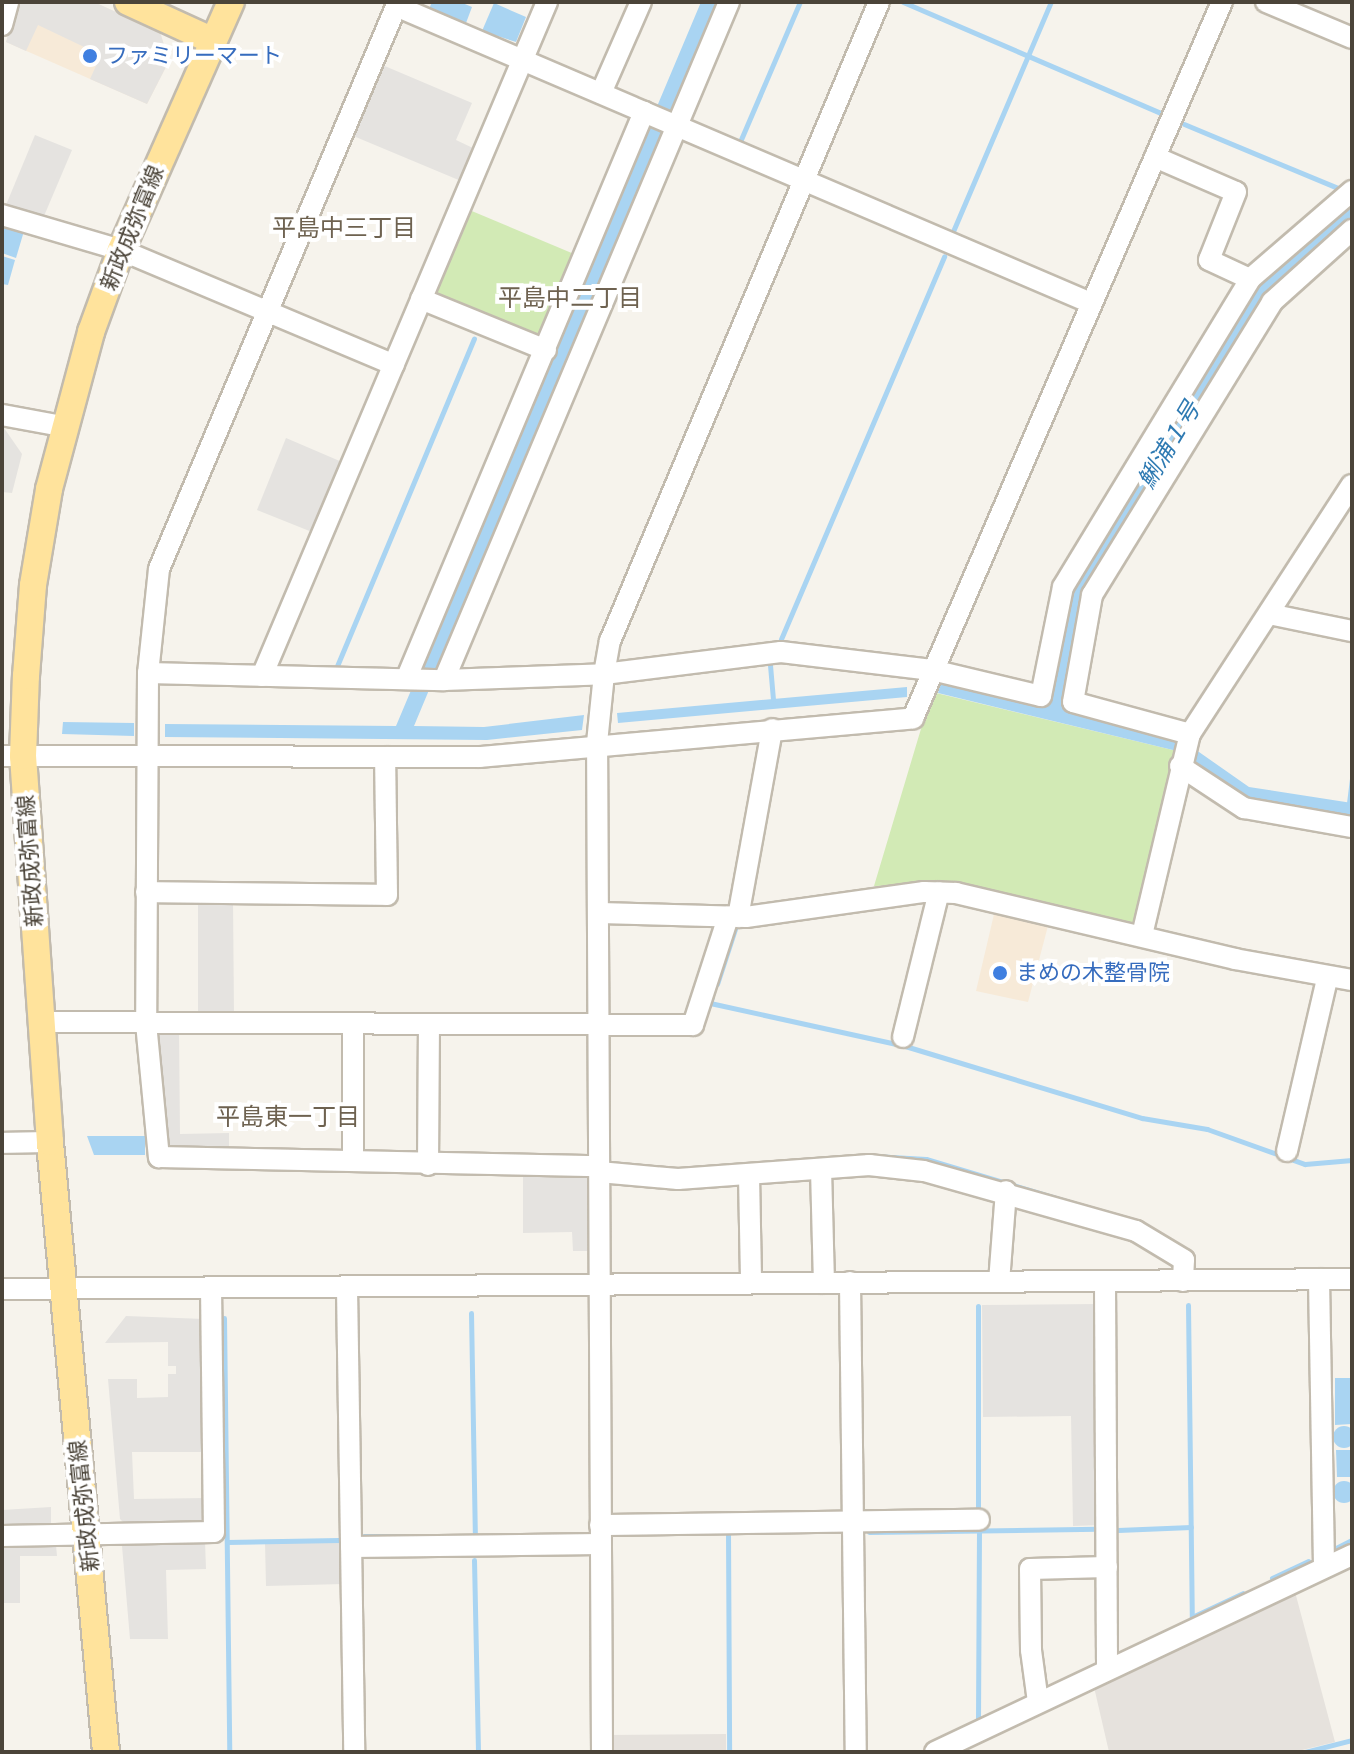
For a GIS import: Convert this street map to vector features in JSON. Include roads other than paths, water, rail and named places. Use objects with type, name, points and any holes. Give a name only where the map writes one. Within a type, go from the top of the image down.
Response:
[{"type":"main road","points":[[128,2],[211,40]]},
{"type":"main road","name":"新政成弥富線","points":[[106,1752],[62,1289],[42,1022],[12,756],[33,585],[62,426],[121,250],[211,40],[231,2]]},
{"type":"street","points":[[2,25],[8,2]]},
{"type":"street","points":[[262,676],[547,2]]},
{"type":"street","points":[[601,93],[641,2]]},
{"type":"street","points":[[410,677],[546,350],[660,119],[729,2]]},
{"type":"street","points":[[602,1752],[598,1285],[602,1028],[597,743],[604,674],[610,641],[879,2]]},
{"type":"street","points":[[12,756],[480,757],[597,743],[913,718],[1222,2]]},
{"type":"street","points":[[1266,2],[1352,38]]},
{"type":"street","points":[[1091,303],[397,4],[159,569],[148,673],[146,1023],[159,1157],[353,1159],[428,1165],[599,1169],[678,1179],[903,1167],[1006,1191],[1136,1231],[1184,1260],[1183,1281]]},
{"type":"street","points":[[439,679],[660,119]]},
{"type":"street","points":[[1155,157],[1236,192],[1209,260],[1250,279]]},
{"type":"street","points":[[148,673],[439,679],[604,674],[781,652],[932,670],[1041,696],[1063,587],[1250,279],[1352,191]]},
{"type":"street","points":[[2,215],[121,250],[394,365]]},
{"type":"street","points":[[1190,734],[1073,702],[1092,595],[1272,302],[1352,230]]},
{"type":"street","points":[[421,299],[546,350]]},
{"type":"street","points":[[2,415],[62,426]]},
{"type":"street","points":[[1142,935],[1190,734],[1352,485]]},
{"type":"street","points":[[1269,614],[1352,631]]},
{"type":"street","points":[[42,1022],[602,1028],[693,1025],[733,917],[772,729]]},
{"type":"street","points":[[146,892],[387,895],[385,757]]},
{"type":"street","points":[[1180,766],[1244,808],[1352,827]]},
{"type":"street","points":[[600,913],[733,917],[939,892],[1142,935],[1327,979],[1352,980]]},
{"type":"street","points":[[903,1037],[939,892]]},
{"type":"street","points":[[1287,1151],[1327,979]]},
{"type":"street","points":[[353,1023],[353,1159]]},
{"type":"street","points":[[428,1165],[429,1024]]},
{"type":"street","points":[[2,1143],[50,1142]]},
{"type":"street","points":[[821,1169],[824,1283]]},
{"type":"street","points":[[749,1175],[751,1283]]},
{"type":"street","points":[[999,1282],[1006,1191]]},
{"type":"street","points":[[1319,1279],[1324,1567]]},
{"type":"street","points":[[2,1289],[211,1290],[1352,1279]]},
{"type":"street","points":[[850,1282],[856,1752]]},
{"type":"street","points":[[1105,1282],[1107,1669]]},
{"type":"street","points":[[347,1288],[354,1752]]},
{"type":"street","points":[[2,1536],[214,1532],[211,1290]]},
{"type":"street","points":[[351,1547],[853,1521],[979,1520]]},
{"type":"street","points":[[935,1752],[1352,1555]]},
{"type":"street","points":[[1038,1702],[1031,1650],[1030,1569],[1107,1567]]},
{"type":"water","points":[[432,2],[460,2],[472,7],[466,23],[429,9]]},
{"type":"water","points":[[701,2],[716,2],[414,726],[484,727],[584,715],[582,730],[487,740],[165,737],[165,724],[396,726]]},
{"type":"water","points":[[494,3],[526,17],[516,42],[482,31]]},
{"type":"water","name":"鯏浦１号","points":[[1352,203],[1352,222],[1271,292],[1085,594],[1065,710],[1179,738],[1249,787],[1352,803],[1352,820],[1246,800],[1177,751],[938,693],[940,685],[957,684],[1047,705],[1070,589],[1258,283]]},
{"type":"water","points":[[2,224],[24,231],[16,258],[2,253]]},
{"type":"water","points":[[2,256],[15,260],[8,285],[2,284]]},
{"type":"water","points":[[907,687],[907,697],[618,723],[617,713]]},
{"type":"water","points":[[63,722],[134,723],[134,736],[62,734]]},
{"type":"water","points":[[87,1136],[145,1136],[145,1155],[94,1155]]},
{"type":"water","points":[[1335,1378],[1352,1378],[1352,1424],[1335,1425]]},
{"type":"water","points":[[1344,1426],[1355,1437],[1344,1448],[1333,1437]]},
{"type":"water","points":[[1336,1450],[1352,1450],[1352,1477],[1337,1477]]},
{"type":"water","points":[[1344,1481],[1352,1484],[1355,1492],[1352,1500],[1344,1503],[1336,1500],[1333,1492],[1336,1484]]},
{"type":"waterway","points":[[739,144],[800,2]]},
{"type":"waterway","points":[[903,2],[1159,112]]},
{"type":"waterway","points":[[951,236],[1051,2]]},
{"type":"waterway","points":[[1184,124],[1338,188]]},
{"type":"waterway","points":[[781,639],[944,256]]},
{"type":"waterway","points":[[337,666],[474,339]]},
{"type":"waterway","points":[[770,665],[773,699]]},
{"type":"waterway","points":[[1349,803],[1352,779]]},
{"type":"waterway","points":[[717,984],[736,926]]},
{"type":"waterway","points":[[712,997],[710,1003],[905,1046],[1142,1118],[1207,1129],[1305,1164],[1352,1160]]},
{"type":"waterway","points":[[874,1156],[926,1159],[1073,1203]]},
{"type":"waterway","points":[[1188,1305],[1192,1617],[1243,1593]]},
{"type":"waterway","points":[[978,1306],[978,1512]]},
{"type":"waterway","points":[[471,1313],[475,1536]]},
{"type":"waterway","points":[[224,1318],[229,1752]]},
{"type":"waterway","points":[[1118,1530],[1191,1527]]},
{"type":"waterway","points":[[869,1532],[1097,1529]]},
{"type":"waterway","points":[[978,1721],[979,1531]]},
{"type":"waterway","points":[[728,1532],[729,1752]]},
{"type":"waterway","points":[[364,1536],[457,1536]]},
{"type":"waterway","points":[[227,1542],[339,1540]]},
{"type":"waterway","points":[[1332,1550],[1352,1540]]},
{"type":"waterway","points":[[474,1560],[478,1752]]},
{"type":"waterway","points":[[1272,1578],[1308,1561]]},
{"type":"waterway","points":[[1305,1752],[1352,1740]]},
{"type":"place","name":"ファミリーマート","points":[[90,56]]},
{"type":"place","name":"まめの木整骨院","points":[[1000,973]]},
{"type":"district","name":"平島中三丁目","points":[[344,227]]},
{"type":"district","name":"平島中二丁目","points":[[570,297]]},
{"type":"district","name":"平島東一丁目","points":[[288,1116]]}]
